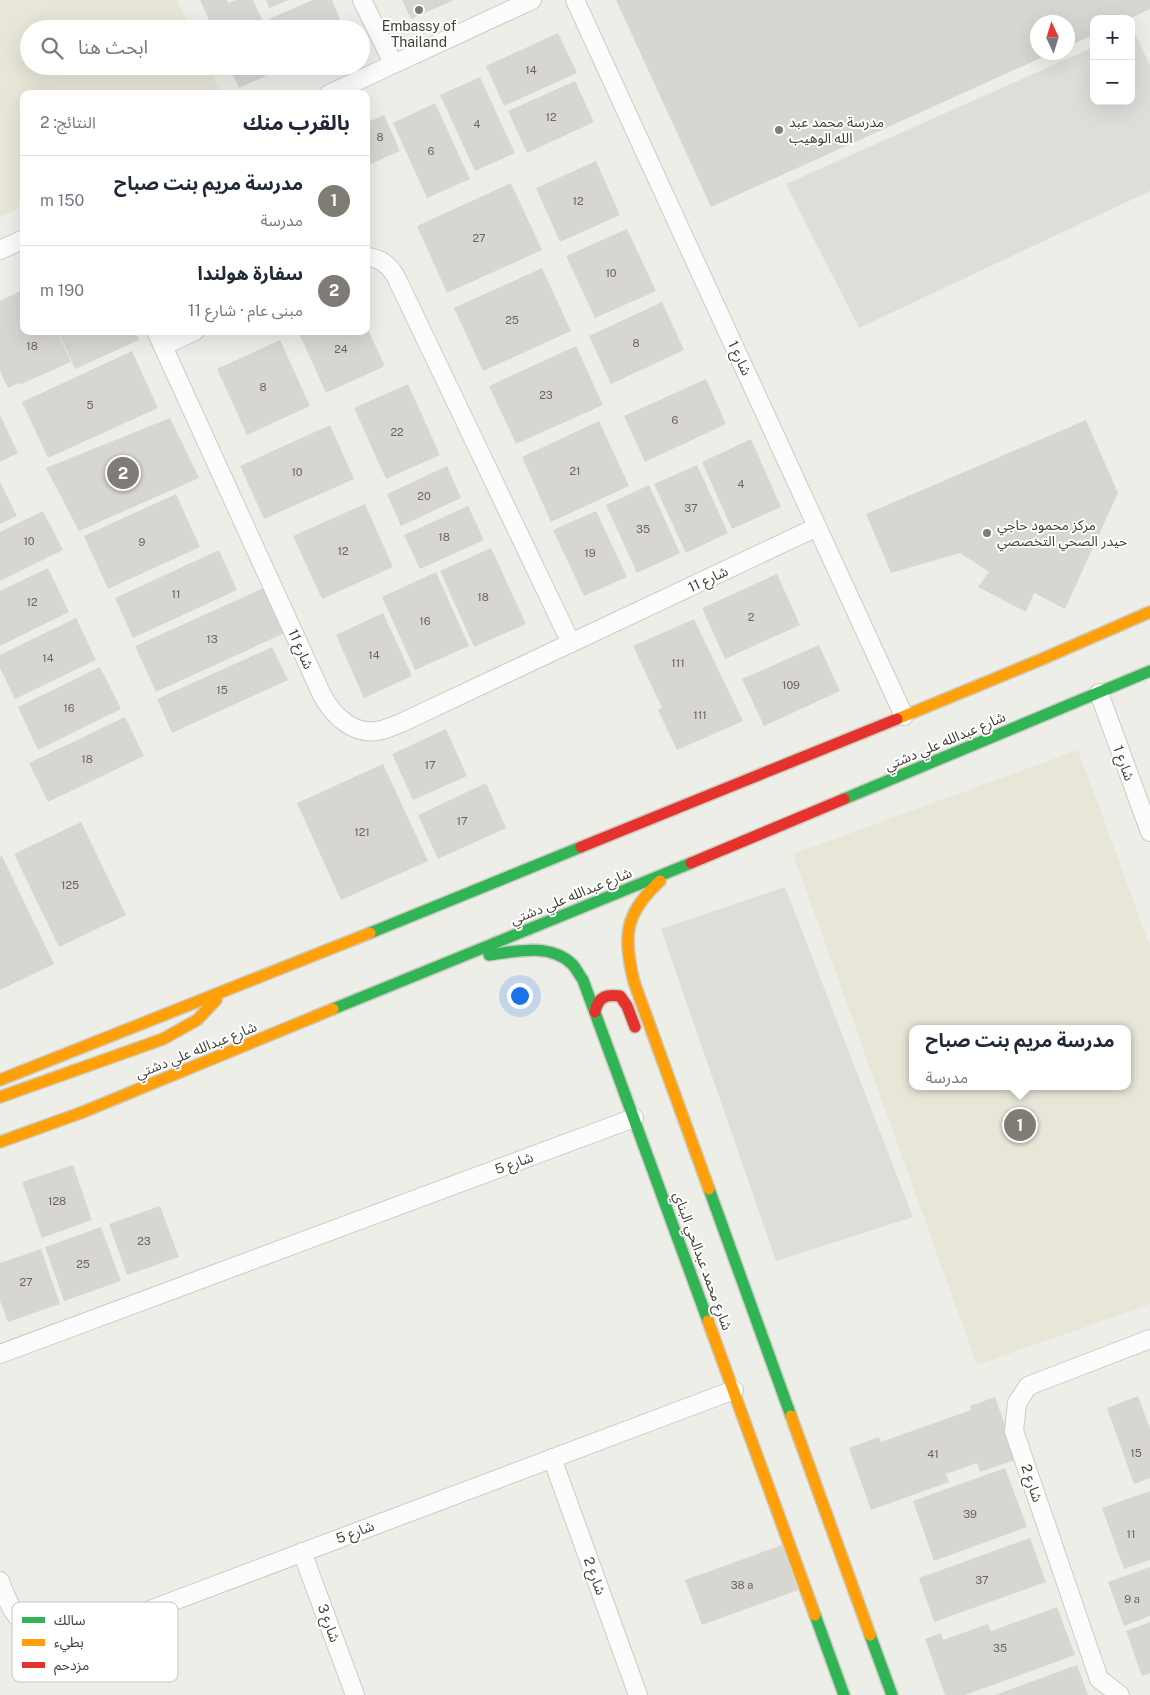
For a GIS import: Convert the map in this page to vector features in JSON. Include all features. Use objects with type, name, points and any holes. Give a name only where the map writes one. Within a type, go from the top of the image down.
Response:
[{"type":"main road","points":[[0,1080],[904,716],[1150,612]]},
{"type":"main road","name":"شارع عبدالله علي دشتي","points":[[1,1142],[83,1112],[445,964],[1150,671]]},
{"type":"main road","points":[[688,864],[660,881],[639,900],[631,915],[627,932],[628,955],[634,982],[892,1695]]},
{"type":"main road","name":"شارع محمد عبدالحي البناي","points":[[445,964],[476,956],[526,951],[549,953],[565,959],[577,971],[596,1012],[844,1695]]},
{"type":"main road","points":[[0,1097],[163,1039],[197,1020],[225,991]]},
{"type":"main road","points":[[596,1012],[599,999],[611,995],[620,996],[627,1006],[638,1034]]},
{"type":"main road","points":[[708,1219],[738,1271]]},
{"type":"street","points":[[362,0],[393,63]]},
{"type":"street","points":[[370,74],[532,0]]},
{"type":"street","name":"شارع 1","points":[[575,0],[904,716]]},
{"type":"street","points":[[337,90],[368,75]]},
{"type":"street","points":[[0,250],[20,241]]},
{"type":"street","points":[[370,257],[385,263],[396,277],[571,643]]},
{"type":"street","name":"شارع 11","points":[[178,335],[160,339],[319,689],[326,702],[342,720],[359,730],[382,730],[401,723],[818,527]]},
{"type":"street","name":"شارع 1","points":[[1099,693],[1150,832]]},
{"type":"street","name":"شارع 5","points":[[0,1354],[634,1118]]},
{"type":"street","name":"شارع 2","points":[[1120,1695],[1099,1679],[1014,1431],[1017,1403],[1028,1386],[1150,1339]]},
{"type":"street","name":"شارع 5","points":[[170,1602],[734,1390]]},
{"type":"street","name":"شارع 2","points":[[552,1458],[638,1695]]},
{"type":"street","name":"شارع 3","points":[[302,1552],[355,1695]]},
{"type":"street","name":"شارع 5","points":[[0,1581],[12,1610]]},
{"type":"shaded area","points":[[0,0],[177,0],[187,20],[20,20],[20,75],[212,75],[219,90],[20,90],[20,207],[0,217]]},
{"type":"shaded area","points":[[1135,34],[1150,65],[1150,191],[859,328],[786,184],[1065,60],[1075,60],[1075,55],[1090,49],[1090,105],[1135,105]]},
{"type":"shaded area","points":[[1078,750],[1150,946],[1150,1304],[977,1365],[793,854]]},
{"type":"shaded area","points":[[785,887],[913,1217],[776,1261],[661,929]]},
{"type":"building","points":[[200,0],[227,0],[228,3],[236,0],[253,0],[262,20],[209,20]]},
{"type":"building","points":[[266,0],[289,0],[269,8]]},
{"type":"building","points":[[313,0],[332,0],[340,20],[269,20]]},
{"type":"building","name":"Embassy of Thailand","points":[[402,0],[454,0],[411,19]]},
{"type":"building","name":"مدرسة محمد عبد الله الوهيب","points":[[616,0],[1150,0],[1150,9],[1135,16],[1090,15],[1090,37],[1075,43],[1075,15],[1030,15],[1030,60],[1036,60],[711,207]]},
{"type":"building","points":[[558,33],[577,73],[504,106],[486,66]]},
{"type":"building","points":[[233,75],[268,75],[239,88]]},
{"type":"building","points":[[480,77],[515,153],[475,171],[440,95]]},
{"type":"building","points":[[575,81],[594,122],[527,153],[508,111]]},
{"type":"building","points":[[435,103],[470,179],[427,198],[393,123]]},
{"type":"building","points":[[384,115],[400,151],[370,164],[370,121]]},
{"type":"building","points":[[596,161],[620,215],[560,242],[536,188]]},
{"type":"building","points":[[511,183],[542,250],[447,293],[417,226]]},
{"type":"building","points":[[627,229],[656,291],[595,318],[566,256]]},
{"type":"building","points":[[542,268],[571,331],[483,371],[454,308]]},
{"type":"building","points":[[20,291],[20,335],[59,335],[71,362],[8,388],[0,371],[0,301]]},
{"type":"building","points":[[662,302],[684,350],[611,384],[589,336]]},
{"type":"building","points":[[370,334],[385,366],[326,393],[300,335]]},
{"type":"building","points":[[60,335],[137,335],[139,340],[75,369]]},
{"type":"building","points":[[280,340],[310,406],[247,435],[217,369]]},
{"type":"building","points":[[576,346],[603,405],[516,444],[489,386]]},
{"type":"building","points":[[132,351],[158,408],[48,458],[22,402]]},
{"type":"building","points":[[706,379],[726,424],[645,462],[624,416]]},
{"type":"building","points":[[408,384],[440,455],[386,479],[354,408]]},
{"type":"building","points":[[0,415],[18,453],[0,462]]},
{"type":"building","points":[[170,418],[199,478],[79,531],[46,468]]},
{"type":"building","name":"مركز محمود حاجي حيدر الصحي التخصصي","points":[[1086,420],[1118,493],[1065,609],[1034,593],[1026,612],[978,587],[989,572],[960,553],[891,573],[866,514]]},
{"type":"building","points":[[599,421],[629,486],[551,522],[522,457]]},
{"type":"building","points":[[330,425],[354,479],[264,519],[240,466]]},
{"type":"building","points":[[751,439],[781,507],[732,529],[702,462]]},
{"type":"building","points":[[697,465],[728,533],[686,553],[654,484]]},
{"type":"building","points":[[447,466],[461,498],[401,526],[387,494]]},
{"type":"building","points":[[0,482],[17,516],[0,524]]},
{"type":"building","points":[[649,485],[680,553],[637,573],[606,505]]},
{"type":"building","points":[[176,494],[200,547],[108,589],[84,536]]},
{"type":"building","points":[[365,504],[393,567],[322,599],[293,536]]},
{"type":"building","points":[[468,506],[484,540],[420,569],[404,535]]},
{"type":"building","points":[[43,511],[63,550],[0,581],[0,532]]},
{"type":"building","points":[[596,511],[627,577],[584,596],[553,530]]},
{"type":"building","points":[[491,548],[526,624],[474,647],[440,571]]},
{"type":"building","points":[[219,550],[237,590],[133,638],[115,598]]},
{"type":"building","points":[[48,568],[69,612],[0,646],[0,591]]},
{"type":"building","points":[[436,572],[469,646],[415,670],[382,597]]},
{"type":"building","points":[[777,574],[800,625],[725,659],[702,608]]},
{"type":"building","points":[[268,586],[289,631],[156,692],[135,646]]},
{"type":"building","points":[[383,613],[412,676],[364,698],[336,635]]},
{"type":"building","points":[[76,618],[96,660],[15,699],[0,668],[0,655]]},
{"type":"building","points":[[694,619],[743,721],[677,750],[658,710],[662,708],[633,646]]},
{"type":"building","points":[[819,645],[840,691],[764,726],[742,679]]},
{"type":"building","points":[[272,647],[288,680],[172,733],[157,699]]},
{"type":"building","points":[[100,667],[121,709],[38,750],[18,707]]},
{"type":"building","points":[[125,717],[144,756],[48,802],[29,763]]},
{"type":"building","points":[[446,729],[467,776],[413,800],[392,754]]},
{"type":"building","points":[[383,764],[428,861],[341,900],[297,803]]},
{"type":"building","points":[[486,783],[506,828],[438,859],[418,815]]},
{"type":"building","points":[[81,822],[126,915],[59,947],[14,854]]},
{"type":"building","points":[[2,856],[54,964],[0,990],[0,857]]},
{"type":"building","points":[[73,1165],[92,1220],[42,1238],[22,1182]]},
{"type":"building","points":[[160,1206],[179,1257],[127,1275],[109,1224]]},
{"type":"building","points":[[101,1227],[121,1281],[64,1301],[45,1247]]},
{"type":"building","points":[[41,1249],[60,1304],[8,1322],[0,1301],[0,1263]]},
{"type":"building","points":[[1138,1396],[1150,1429],[1150,1478],[1134,1484],[1107,1408]]},
{"type":"building","points":[[995,1397],[1017,1459],[980,1472],[977,1463],[946,1474],[949,1482],[871,1510],[849,1448],[879,1437],[881,1442],[971,1410],[970,1406]]},
{"type":"building","points":[[1005,1468],[1027,1527],[934,1561],[913,1501]]},
{"type":"building","points":[[1150,1491],[1150,1560],[1124,1569],[1102,1508]]},
{"type":"building","points":[[1030,1538],[1046,1582],[934,1622],[919,1578]]},
{"type":"building","points":[[782,1545],[798,1590],[702,1625],[685,1580]]},
{"type":"building","points":[[1150,1567],[1150,1616],[1124,1626],[1108,1582]]},
{"type":"building","points":[[1057,1607],[1075,1655],[965,1695],[945,1695],[925,1639],[941,1633],[943,1640],[988,1624],[991,1631]]},
{"type":"building","points":[[1150,1622],[1150,1673],[1142,1676],[1126,1631]]},
{"type":"building","points":[[1077,1665],[1088,1695],[995,1695]]},
{"type":"traffic: fast","points":[[844,799],[1150,671]]},
{"type":"traffic: fast","points":[[370,933],[581,847]]},
{"type":"traffic: fast","points":[[333,1009],[691,863]]},
{"type":"traffic: fast","points":[[489,955],[532,950],[554,953],[572,964],[583,980],[708,1321]]},
{"type":"traffic: fast","points":[[709,1189],[791,1416]]},
{"type":"traffic: fast","points":[[815,1615],[844,1695]]},
{"type":"traffic: fast","points":[[870,1635],[892,1695]]},
{"type":"traffic: slow","points":[[897,719],[1150,612]]},
{"type":"traffic: slow","points":[[660,881],[639,904],[633,915],[628,939],[630,966],[634,982],[709,1189]]},
{"type":"traffic: slow","points":[[0,1080],[370,933]]},
{"type":"traffic: slow","points":[[0,1097],[163,1039],[197,1020],[216,1000]]},
{"type":"traffic: slow","points":[[0,1142],[83,1112],[333,1009]]},
{"type":"traffic: slow","points":[[708,1321],[815,1615]]},
{"type":"traffic: slow","points":[[791,1416],[870,1635]]},
{"type":"traffic: jam","points":[[581,847],[897,719]]},
{"type":"traffic: jam","points":[[691,863],[844,799]]},
{"type":"traffic: jam","points":[[595,1012],[598,1003],[603,998],[607,996],[620,996],[627,1006],[635,1027]]},
{"type":"place","name":"Embassy of Thailand","points":[[419,10]]},
{"type":"place","name":"مدرسة محمد عبد الله الوهيب","points":[[779,130]]},
{"type":"place","name":"سفارة هولندا","points":[[123,473]]},
{"type":"place","name":"مركز محمود حاجي حيدر الصحي التخصصي","points":[[987,533]]},
{"type":"place","name":"مدرسة مريم بنت صباح","points":[[1020,1125]]}]
